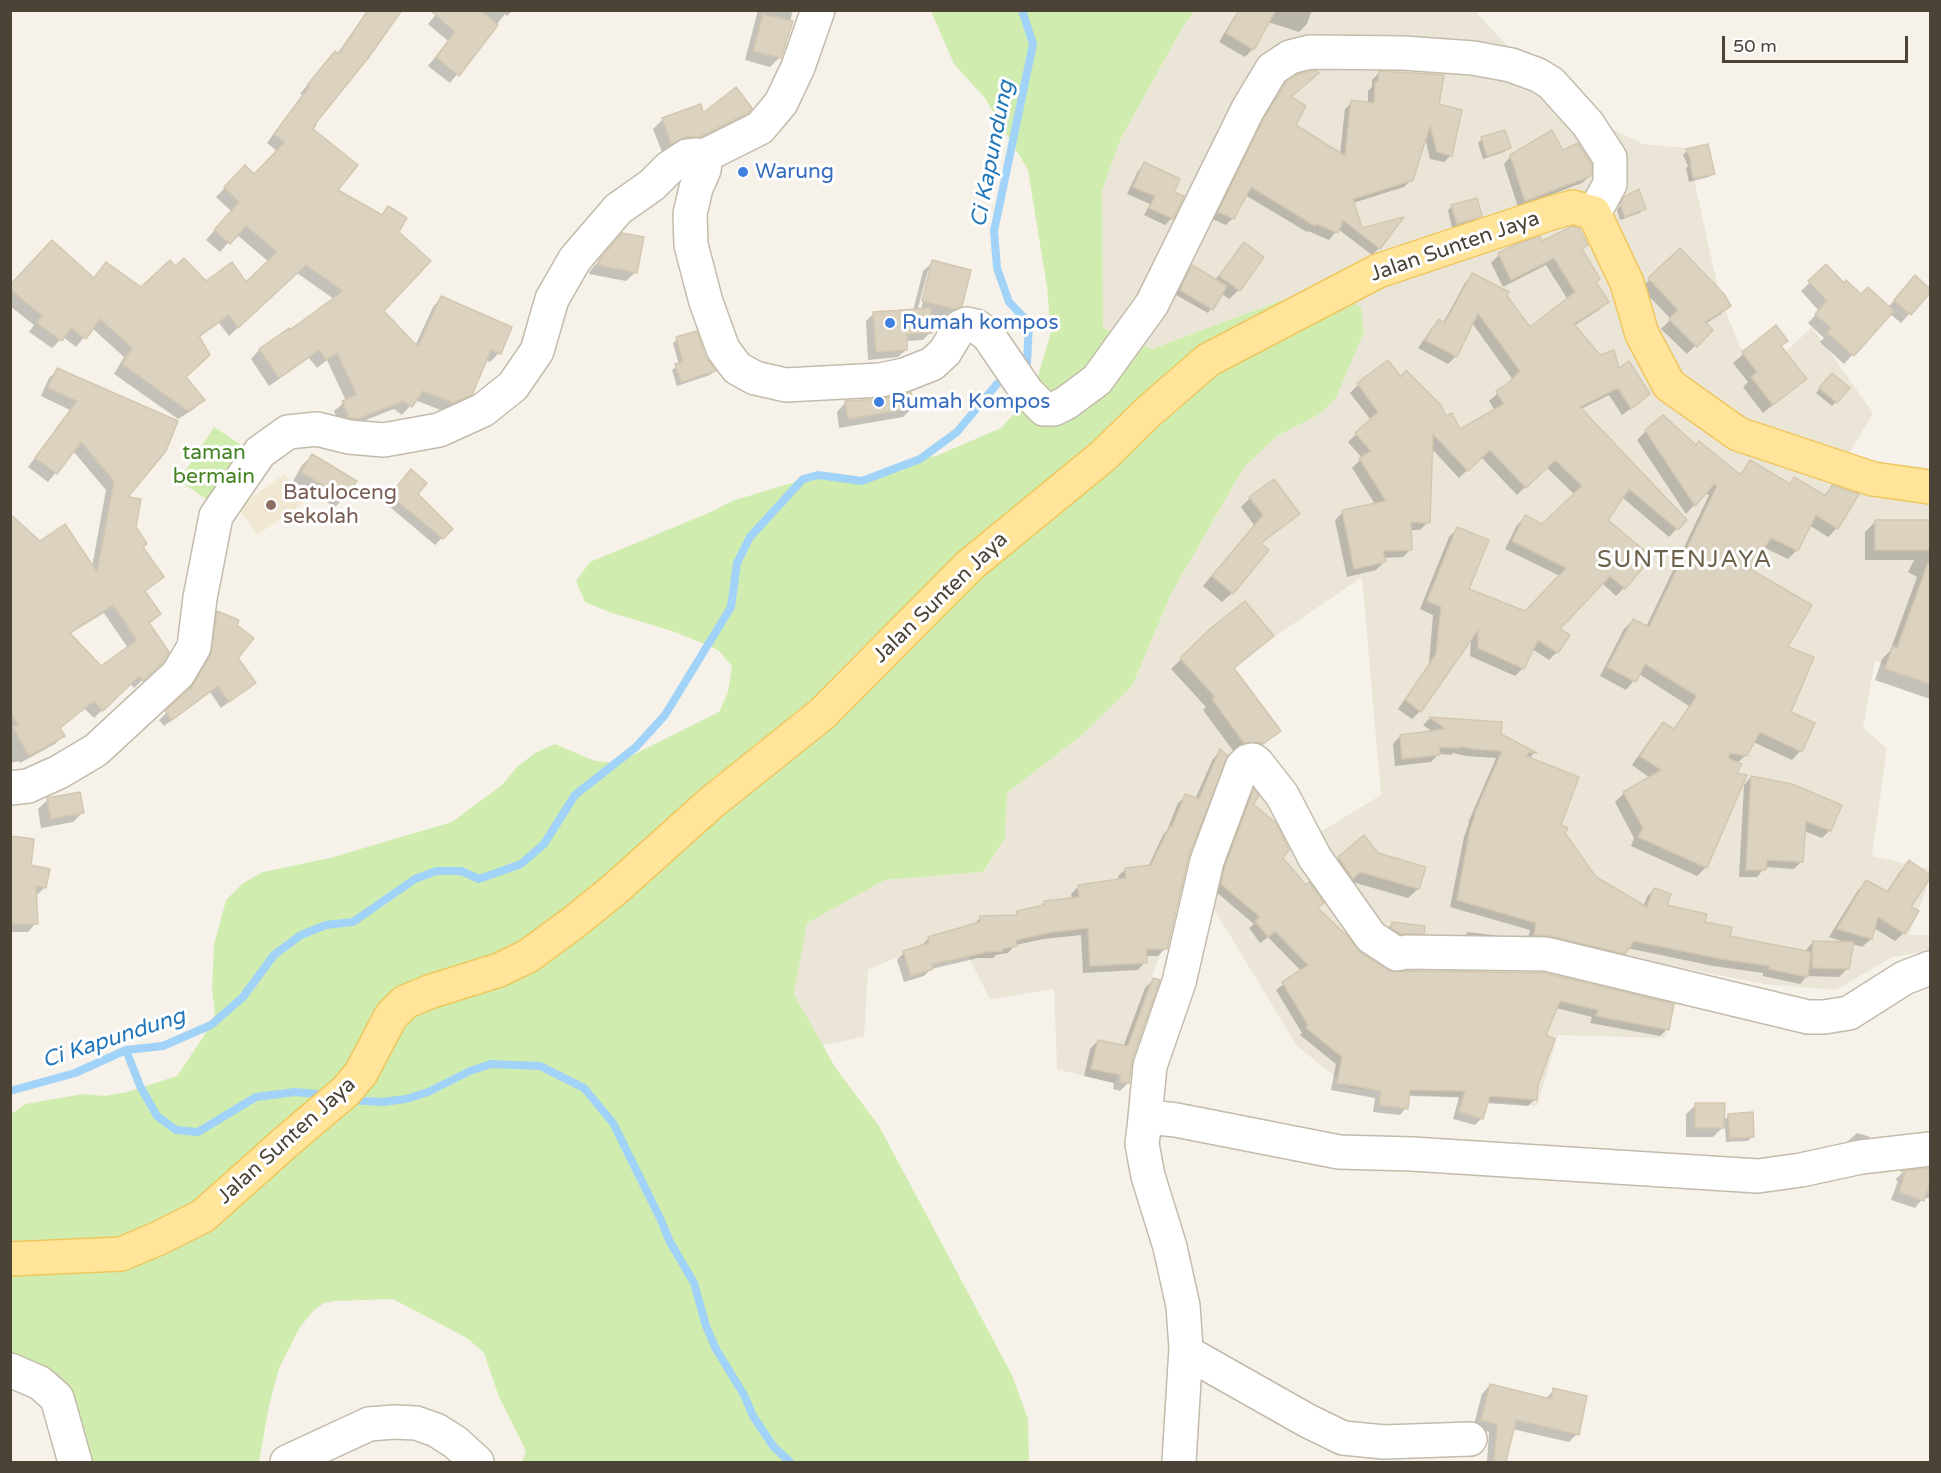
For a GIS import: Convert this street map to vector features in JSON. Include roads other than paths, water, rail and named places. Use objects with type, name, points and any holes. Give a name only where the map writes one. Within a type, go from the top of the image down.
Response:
[{"type":"main road","name":"Jalan Sunten Jaya","points":[[10,1259],[121,1254],[203,1216],[340,1096],[361,1072],[391,1016],[405,1002],[499,970],[528,956],[573,923],[615,889],[712,802],[822,714],[970,565],[1102,456],[1208,360],[1378,271],[1573,207],[1594,213]]},
{"type":"main road","points":[[1594,213],[1627,283],[1642,334],[1670,386],[1738,434],[1874,479],[1930,487]]},
{"type":"street","points":[[702,157],[760,128],[781,103],[798,67],[818,10]]},
{"type":"street","points":[[10,788],[28,786],[59,772],[96,750],[178,674],[194,647],[200,598],[216,516],[260,452],[288,432],[316,429],[384,440],[439,430],[483,410],[513,386],[537,351],[552,299],[575,259],[618,209],[687,156],[697,155],[702,157],[705,163],[690,214],[691,245],[706,302],[723,349],[737,368],[755,378],[786,385],[880,380],[904,375],[932,364],[945,352],[960,327],[967,324],[976,326],[988,335],[1027,392],[1044,409],[1054,410],[1097,380],[1152,304],[1243,118],[1272,69],[1290,57],[1310,52],[1403,53],[1473,58],[1511,64],[1538,75],[1551,83],[1588,124],[1610,158],[1610,184],[1594,213]]},
{"type":"street","points":[[1179,1462],[1186,1352],[1183,1306],[1170,1247],[1148,1176],[1142,1144],[1153,1056],[1179,982],[1207,861],[1242,767],[1248,761],[1253,760],[1257,763],[1282,795],[1315,858],[1371,937],[1397,954],[1406,952],[1546,954],[1808,1017],[1849,1013],[1904,978],[1930,968]]},
{"type":"street","points":[[1144,1128],[1149,1117],[1159,1117],[1339,1152],[1412,1154],[1758,1176],[1801,1170],[1861,1157],[1930,1149]]},
{"type":"street","points":[[1186,1352],[1308,1421],[1343,1438],[1384,1442],[1470,1439]]},
{"type":"street","points":[[10,1370],[40,1383],[57,1398],[75,1462]]},
{"type":"street","points":[[287,1462],[369,1424],[394,1422],[416,1423],[436,1430],[455,1442],[477,1462]]},
{"type":"waterway","name":"Ci Kapundung","points":[[1021,367],[1027,363],[1029,323],[1009,302],[997,268],[994,231],[1033,44],[1022,10]]},
{"type":"waterway","name":"Ci Kapundung","points":[[10,1091],[75,1073],[126,1050],[163,1046],[211,1025],[243,997],[274,955],[301,935],[326,925],[353,922],[415,879],[436,871],[461,871],[479,879],[521,864],[544,844],[575,795],[636,747],[665,715],[731,607],[737,563],[750,537],[803,479],[818,475],[862,481],[920,459],[957,432],[997,384],[1009,376]]},
{"type":"waterway","points":[[126,1050],[140,1086],[157,1116],[176,1130],[198,1132],[256,1097],[295,1092],[328,1095]]},
{"type":"waterway","points":[[351,1100],[382,1102],[406,1099],[428,1092],[470,1071],[491,1064],[540,1066],[584,1088],[613,1123],[670,1242],[694,1283],[706,1326],[716,1349],[744,1395],[753,1416],[773,1446],[790,1462]]},
{"type":"place","name":"Warung","points":[[743,172]]},
{"type":"place","name":"Rumah kompos","points":[[890,323]]},
{"type":"place","name":"Rumah Kompos","points":[[879,402]]},
{"type":"place","name":"Batuloceng sekolah","points":[[271,505]]},
{"type":"district","name":"SUNTENJAYA","points":[[1685,561]]},
{"type":"park label","name":"taman bermain","points":[[214,465]]}]
